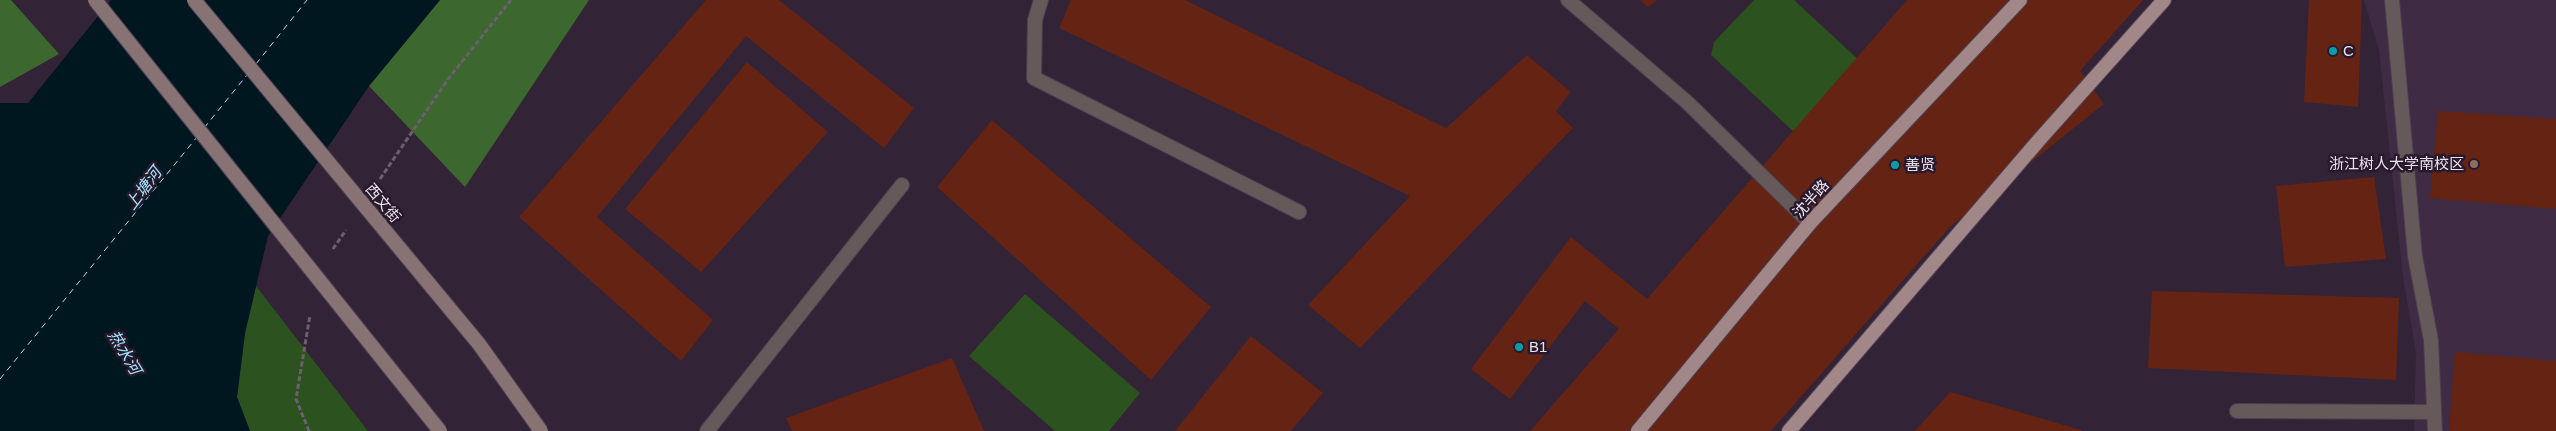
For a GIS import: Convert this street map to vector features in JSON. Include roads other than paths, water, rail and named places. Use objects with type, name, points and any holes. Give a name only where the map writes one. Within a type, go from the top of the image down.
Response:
[{"type":"main road","points":[[95,0],[440,431]]},
{"type":"main road","name":"西文街","points":[[194,0],[479,344],[541,431]]},
{"type":"main road","name":"沈半路","points":[[1638,431],[1810,223],[2020,0]]},
{"type":"main road","points":[[1789,431],[2039,140],[2164,0]]},
{"type":"lane","points":[[1041,0],[1035,20],[1034,78],[1299,212]]},
{"type":"lane","points":[[1568,0],[1688,104],[1810,223]]},
{"type":"lane","points":[[2392,0],[2415,256],[2431,340],[2434,431]]},
{"type":"lane","points":[[707,431],[902,185]]},
{"type":"lane","points":[[2237,411],[2434,412]]},
{"type":"water","points":[[111,0],[440,0],[369,86],[268,236],[245,333],[237,397],[250,431],[0,431],[0,103],[28,103]]},
{"type":"place","name":"C","points":[[2333,51]]},
{"type":"place","name":"浙江树人大学南校区","points":[[2474,164]]},
{"type":"place","name":"善贤","points":[[1895,165]]},
{"type":"place","name":"B1","points":[[1519,347]]},
{"type":"water label","name":"上塘河","points":[[143,188]]},
{"type":"water label","name":"热水河","points":[[125,352]]}]
